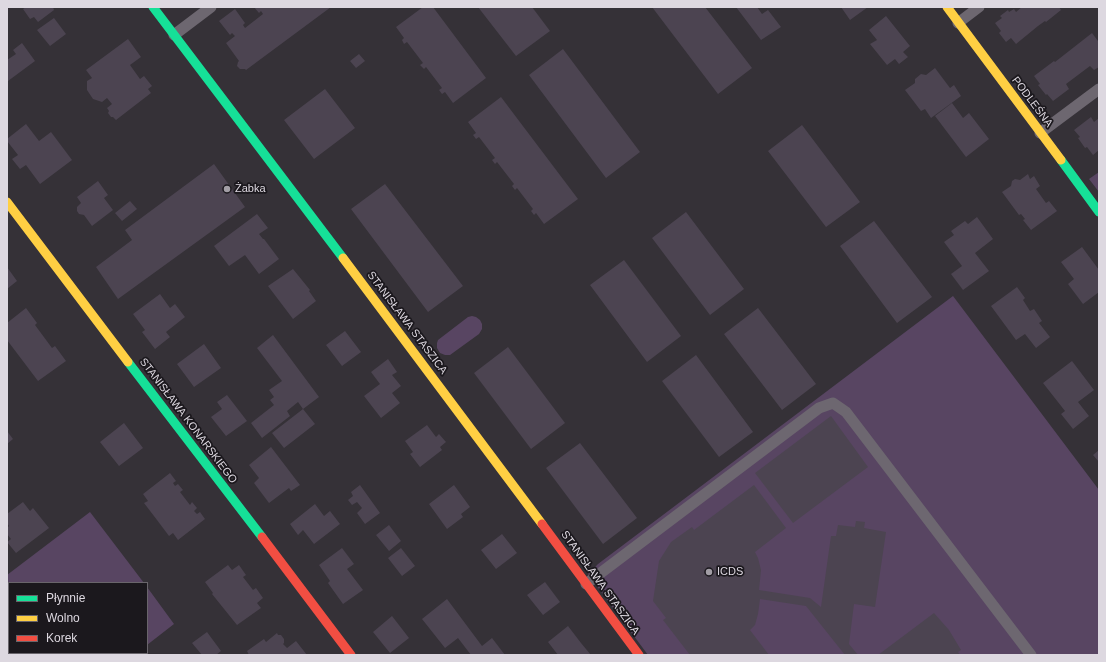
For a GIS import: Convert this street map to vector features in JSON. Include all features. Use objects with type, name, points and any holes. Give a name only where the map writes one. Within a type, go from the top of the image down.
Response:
[{"type":"street","name":"STANISŁAWA STASZICA","points":[[153,7],[434,378],[639,655]]},
{"type":"street","name":"PODLEŚNA","points":[[947,7],[1099,212]]},
{"type":"street","name":"STANISŁAWA KONARSKIEGO","points":[[7,202],[351,655]]},
{"type":"lane","points":[[174,35],[211,7]]},
{"type":"lane","points":[[958,23],[979,7]]},
{"type":"lane","points":[[1040,133],[1099,89]]},
{"type":"lane","points":[[586,584],[820,408],[833,403],[846,412],[1031,655]]},
{"type":"shaded area","points":[[1099,172],[1099,192],[1089,179]]},
{"type":"shaded area","points":[[953,296],[1099,490],[1099,655],[648,655],[588,574],[598,564]]},
{"type":"shaded area","points":[[472,316],[480,320],[482,324],[482,329],[479,334],[450,355],[440,353],[437,348],[438,340],[468,317]]},
{"type":"shaded area","points":[[90,512],[143,582],[8,582],[8,595],[7,575]]},
{"type":"shaded area","points":[[148,588],[174,624],[148,644]]},
{"type":"shaded area","points":[[54,654],[135,654],[134,655]]},
{"type":"building","points":[[26,7],[53,7],[54,10],[38,22],[34,17],[30,19],[23,9]]},
{"type":"building","points":[[254,7],[331,7],[246,70],[240,69],[237,66],[239,61],[226,43],[235,36],[232,33],[230,35],[219,21],[235,9],[245,23],[243,25],[245,28],[263,14],[261,11],[259,13]]},
{"type":"building","points":[[423,7],[433,7],[486,78],[453,103],[445,92],[442,94],[439,90],[442,88],[426,67],[424,69],[420,65],[423,63],[407,42],[404,44],[402,40],[404,38],[396,27]]},
{"type":"building","points":[[478,7],[532,7],[550,31],[516,56]]},
{"type":"building","points":[[652,7],[705,7],[752,68],[718,94]]},
{"type":"building","points":[[736,7],[757,7],[762,14],[768,10],[781,27],[761,40]]},
{"type":"building","points":[[841,7],[868,7],[850,20]]},
{"type":"building","points":[[1022,7],[1059,7],[1061,10],[1016,44],[1011,38],[1006,42],[999,33],[1001,31],[995,23],[1002,18],[1000,16],[1008,10],[1009,12],[1014,9],[1016,12]]},
{"type":"building","points":[[886,16],[910,46],[903,52],[908,57],[899,64],[895,59],[887,65],[870,44],[877,40],[869,30]]},
{"type":"building","points":[[54,18],[66,34],[50,46],[37,30]]},
{"type":"building","points":[[1092,33],[1098,41],[1099,40],[1099,67],[1094,70],[1090,66],[1066,84],[1069,89],[1053,101],[1038,85],[1040,84],[1034,76],[1054,61],[1055,62]]},
{"type":"building","points":[[128,39],[141,57],[130,65],[140,79],[144,76],[152,86],[148,89],[151,93],[116,120],[108,113],[109,111],[107,108],[112,104],[107,98],[102,102],[93,99],[87,90],[87,81],[92,78],[86,70]]},
{"type":"building","points":[[22,43],[35,61],[8,81],[7,60],[16,54],[13,50]]},
{"type":"building","points":[[563,49],[640,152],[606,178],[529,75]]},
{"type":"building","points":[[359,54],[365,61],[356,68],[350,61]]},
{"type":"building","points":[[935,68],[950,88],[954,85],[961,96],[931,118],[925,109],[921,111],[905,90],[915,83],[915,79],[921,74],[926,75]]},
{"type":"building","points":[[325,89],[355,128],[314,159],[284,120]]},
{"type":"building","points":[[501,97],[578,199],[544,224],[536,213],[534,215],[531,211],[533,209],[517,188],[515,190],[512,186],[514,184],[497,162],[495,164],[492,160],[495,158],[479,137],[476,139],[473,135],[476,133],[468,122]]},
{"type":"building","points":[[952,103],[963,118],[969,113],[989,139],[966,157],[935,116]]},
{"type":"building","points":[[1091,117],[1094,122],[1099,118],[1099,150],[1093,155],[1087,147],[1085,148],[1078,138],[1080,137],[1074,130]]},
{"type":"building","points":[[26,124],[39,141],[51,132],[72,160],[40,184],[26,165],[20,169],[12,159],[18,155],[7,141],[7,139]]},
{"type":"building","points":[[802,125],[860,202],[826,227],[768,151]]},
{"type":"building","points":[[214,164],[245,207],[118,299],[96,267],[132,240],[125,230]]},
{"type":"building","points":[[1028,174],[1030,179],[1034,176],[1040,186],[1036,189],[1046,203],[1049,201],[1057,211],[1031,230],[1023,220],[1025,219],[1021,214],[1019,215],[1002,192],[1011,186],[1012,181],[1015,179],[1020,180]]},
{"type":"building","points":[[98,181],[108,195],[104,198],[113,210],[92,226],[84,215],[79,214],[77,211],[77,207],[81,203],[77,197]]},
{"type":"building","points":[[385,184],[463,286],[428,312],[351,209]]},
{"type":"building","points":[[130,201],[137,209],[122,221],[115,213]]},
{"type":"building","points":[[686,212],[744,289],[710,315],[652,238]]},
{"type":"building","points":[[257,214],[268,228],[259,234],[279,259],[259,274],[245,255],[229,266],[214,246]]},
{"type":"building","points":[[977,217],[993,239],[975,253],[989,271],[963,290],[951,274],[962,266],[944,242],[954,235],[951,231],[965,221],[968,224]]},
{"type":"building","points":[[874,221],[932,297],[897,323],[840,246]]},
{"type":"building","points":[[1082,247],[1099,270],[1099,292],[1083,304],[1068,284],[1074,279],[1061,262]]},
{"type":"building","points":[[624,260],[681,336],[647,362],[590,285]]},
{"type":"building","points":[[7,267],[17,281],[7,289]]},
{"type":"building","points":[[293,269],[310,290],[309,291],[316,301],[293,319],[268,286]]},
{"type":"building","points":[[1017,287],[1025,298],[1023,300],[1030,311],[1034,309],[1042,321],[1039,323],[1050,337],[1036,348],[1025,334],[1016,340],[991,306]]},
{"type":"building","points":[[160,294],[170,308],[175,304],[185,317],[166,332],[170,337],[155,349],[142,332],[145,330],[133,314]]},
{"type":"building","points":[[26,308],[37,323],[35,325],[52,348],[55,346],[66,361],[38,381],[7,340],[7,323]]},
{"type":"building","points":[[758,308],[816,384],[782,410],[724,334]]},
{"type":"building","points":[[345,331],[361,352],[342,366],[326,345]]},
{"type":"building","points":[[273,335],[319,397],[303,409],[298,402],[287,411],[290,416],[262,438],[251,423],[274,405],[270,400],[274,397],[269,390],[282,381],[257,348]]},
{"type":"building","points":[[204,344],[221,368],[194,387],[177,364]]},
{"type":"building","points":[[508,347],[565,423],[531,449],[474,373]]},
{"type":"building","points":[[696,355],[753,432],[719,457],[662,381]]},
{"type":"building","points":[[388,359],[397,372],[392,375],[401,386],[392,393],[400,403],[381,418],[364,396],[380,384],[371,372]]},
{"type":"building","points":[[1072,361],[1094,390],[1078,402],[1089,416],[1073,429],[1061,414],[1065,411],[1043,383]]},
{"type":"building","points":[[227,395],[247,421],[226,436],[211,417],[222,409],[217,402]]},
{"type":"building","points":[[303,409],[315,424],[284,448],[272,433]]},
{"type":"building","points":[[831,416],[868,467],[793,523],[755,473]]},
{"type":"building","points":[[124,423],[143,448],[119,466],[100,442]]},
{"type":"building","points":[[427,425],[436,437],[439,434],[446,442],[440,447],[442,450],[420,467],[410,454],[413,452],[405,441]]},
{"type":"building","points":[[7,431],[13,439],[7,444]]},
{"type":"building","points":[[580,443],[637,518],[603,544],[546,468]]},
{"type":"building","points":[[271,447],[300,485],[291,491],[289,488],[269,503],[254,483],[259,478],[249,465]]},
{"type":"building","points":[[1099,450],[1099,462],[1093,455]]},
{"type":"building","points":[[170,473],[176,481],[173,483],[175,486],[178,484],[183,490],[180,492],[190,505],[192,502],[197,508],[194,511],[197,514],[200,512],[205,519],[178,540],[173,533],[169,536],[144,503],[148,501],[143,494]]},
{"type":"building","points":[[360,485],[380,513],[365,524],[357,513],[362,508],[357,502],[352,505],[348,500],[353,496],[351,492]]},
{"type":"building","points":[[454,485],[470,507],[461,514],[463,517],[447,529],[429,504]]},
{"type":"building","name":"ICDS","points":[[754,485],[786,528],[755,552],[761,570],[759,590],[810,598],[821,607],[831,536],[836,536],[838,525],[855,527],[856,521],[865,522],[864,528],[886,532],[875,607],[854,604],[849,644],[858,655],[845,655],[806,606],[760,599],[755,625],[750,630],[769,655],[690,655],[663,620],[666,618],[653,601],[659,561],[671,542],[692,527],[694,530]]},
{"type":"building","points":[[23,502],[30,511],[33,508],[49,528],[16,553],[7,542],[11,539],[7,534],[7,528],[9,526],[7,523],[7,514]]},
{"type":"building","points":[[315,504],[324,516],[330,511],[340,524],[314,544],[303,530],[298,535],[290,524]]},
{"type":"building","points":[[389,525],[401,541],[389,551],[376,535]]},
{"type":"building","points":[[502,534],[517,553],[496,569],[481,550]]},
{"type":"building","points":[[342,548],[354,564],[347,569],[363,590],[343,604],[328,583],[330,581],[319,565]]},
{"type":"building","points":[[401,548],[415,566],[402,576],[388,558]]},
{"type":"building","points":[[228,565],[232,570],[239,565],[246,575],[243,577],[253,590],[256,588],[263,598],[257,603],[261,608],[237,625],[212,594],[213,593],[205,582]]},
{"type":"building","points":[[545,582],[560,602],[543,615],[527,595]]},
{"type":"building","points":[[447,599],[482,646],[492,638],[505,655],[471,655],[458,638],[445,648],[422,619]]},
{"type":"building","points":[[934,613],[949,630],[961,650],[958,652],[960,655],[878,655]]},
{"type":"building","points":[[392,616],[409,638],[390,653],[373,632]]},
{"type":"building","points":[[568,626],[591,655],[558,655],[548,642]]},
{"type":"building","points":[[207,632],[221,651],[216,655],[202,655],[192,643]]},
{"type":"building","points":[[277,633],[284,639],[283,644],[287,648],[296,641],[307,655],[249,655],[247,651],[264,639],[266,642]]},
{"type":"traffic: fast","points":[[153,7],[343,258]]},
{"type":"traffic: fast","points":[[1061,160],[1099,212]]},
{"type":"traffic: fast","points":[[128,362],[262,537]]},
{"type":"traffic: slow","points":[[947,7],[1061,160]]},
{"type":"traffic: slow","points":[[7,202],[128,362]]},
{"type":"traffic: slow","points":[[343,258],[542,524]]},
{"type":"traffic: jam","points":[[542,524],[639,655]]},
{"type":"traffic: jam","points":[[262,537],[351,655]]},
{"type":"place","name":"Żabka","points":[[227,189]]},
{"type":"place","name":"ICDS","points":[[709,572]]}]
